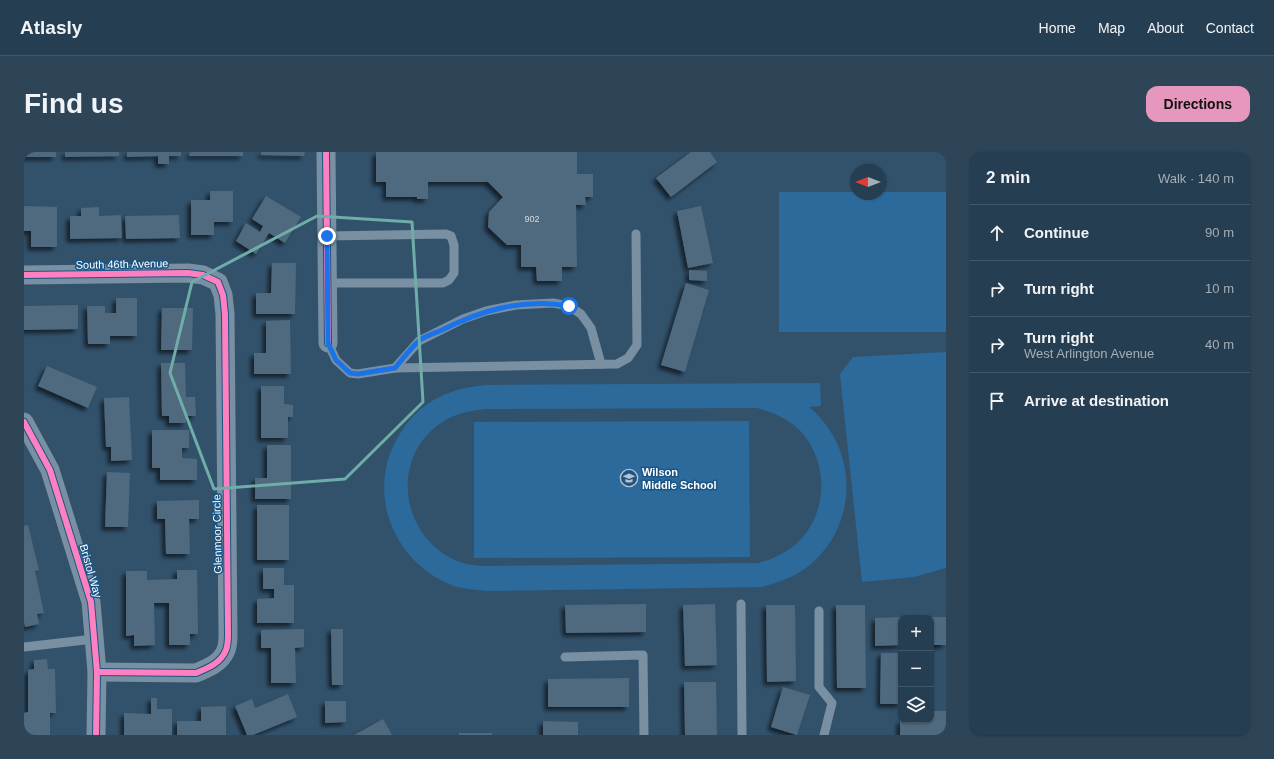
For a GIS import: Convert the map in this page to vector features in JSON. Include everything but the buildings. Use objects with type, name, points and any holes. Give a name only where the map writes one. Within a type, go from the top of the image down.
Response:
[{"type":"street","points":[[326,152],[328,343]]},
{"type":"street","name":"South 46th Avenue","points":[[24,275],[188,274],[203,275],[218,282]]},
{"type":"street","name":"Glenmoor Circle","points":[[97,672],[196,673],[211,668],[226,650],[228,634],[225,314],[224,295],[218,282]]},
{"type":"street","name":"Bristol Way","points":[[24,422],[50,470],[91,602],[97,672],[96,735]]},
{"type":"lane","points":[[327,236],[446,234],[451,236],[454,245],[454,273],[450,280],[443,283],[328,283]]},
{"type":"lane","points":[[328,343],[336,360],[350,373],[358,374],[395,368],[617,364],[628,358],[637,345],[636,234]]},
{"type":"lane","points":[[395,368],[419,341],[463,319],[486,311],[516,305],[553,303],[569,306],[581,314],[591,328],[601,364]]},
{"type":"lane","points":[[741,604],[742,735]]},
{"type":"lane","points":[[819,611],[819,687],[832,703],[824,735]]},
{"type":"lane","points":[[24,646],[94,639]]},
{"type":"lane","points":[[565,657],[643,655],[644,735]]},
{"type":"highlighted area","points":[[317,216],[412,222],[423,402],[345,479],[214,489],[170,373],[192,282]]},
{"type":"shaded area","points":[[779,192],[850,192],[850,200],[886,200],[886,192],[946,192],[946,332],[779,332]]},
{"type":"shaded area","points":[[946,352],[946,568],[914,577],[862,582],[840,374],[853,357]]},
{"type":"shaded area","points":[[820,383],[821,406],[809,407],[826,424],[838,444],[844,466],[846,488],[844,511],[836,532],[823,551],[806,568],[784,580],[761,587],[487,591],[454,586],[433,576],[415,561],[401,544],[391,524],[385,503],[384,481],[388,459],[398,437],[414,415],[433,400],[447,393],[470,387],[486,385]],"holes":[[[757,408],[777,415],[795,426],[808,440],[816,456],[821,474],[821,492],[818,510],[811,526],[800,541],[785,552],[759,563],[472,565],[457,561],[438,549],[423,533],[413,515],[408,494],[409,474],[415,454],[426,436],[444,421],[459,414],[485,409]]]},
{"type":"shaded area","points":[[749,421],[750,557],[474,558],[474,422]]},
{"type":"cycle path","points":[[326,152],[328,343]]},
{"type":"cycle path","points":[[24,275],[188,273],[203,275],[218,282],[223,295],[225,314],[227,648],[224,655],[217,662],[196,673],[97,672]]},
{"type":"cycle path","points":[[24,422],[50,470],[91,602],[97,672],[96,735]]},
{"type":"place","name":"Wilson Middle School","points":[[629,478]]},
{"type":"route","points":[[327,236],[328,343],[336,360],[350,373],[358,374],[395,368],[419,341],[463,319],[486,311],[516,305],[553,303],[569,306]]}]
